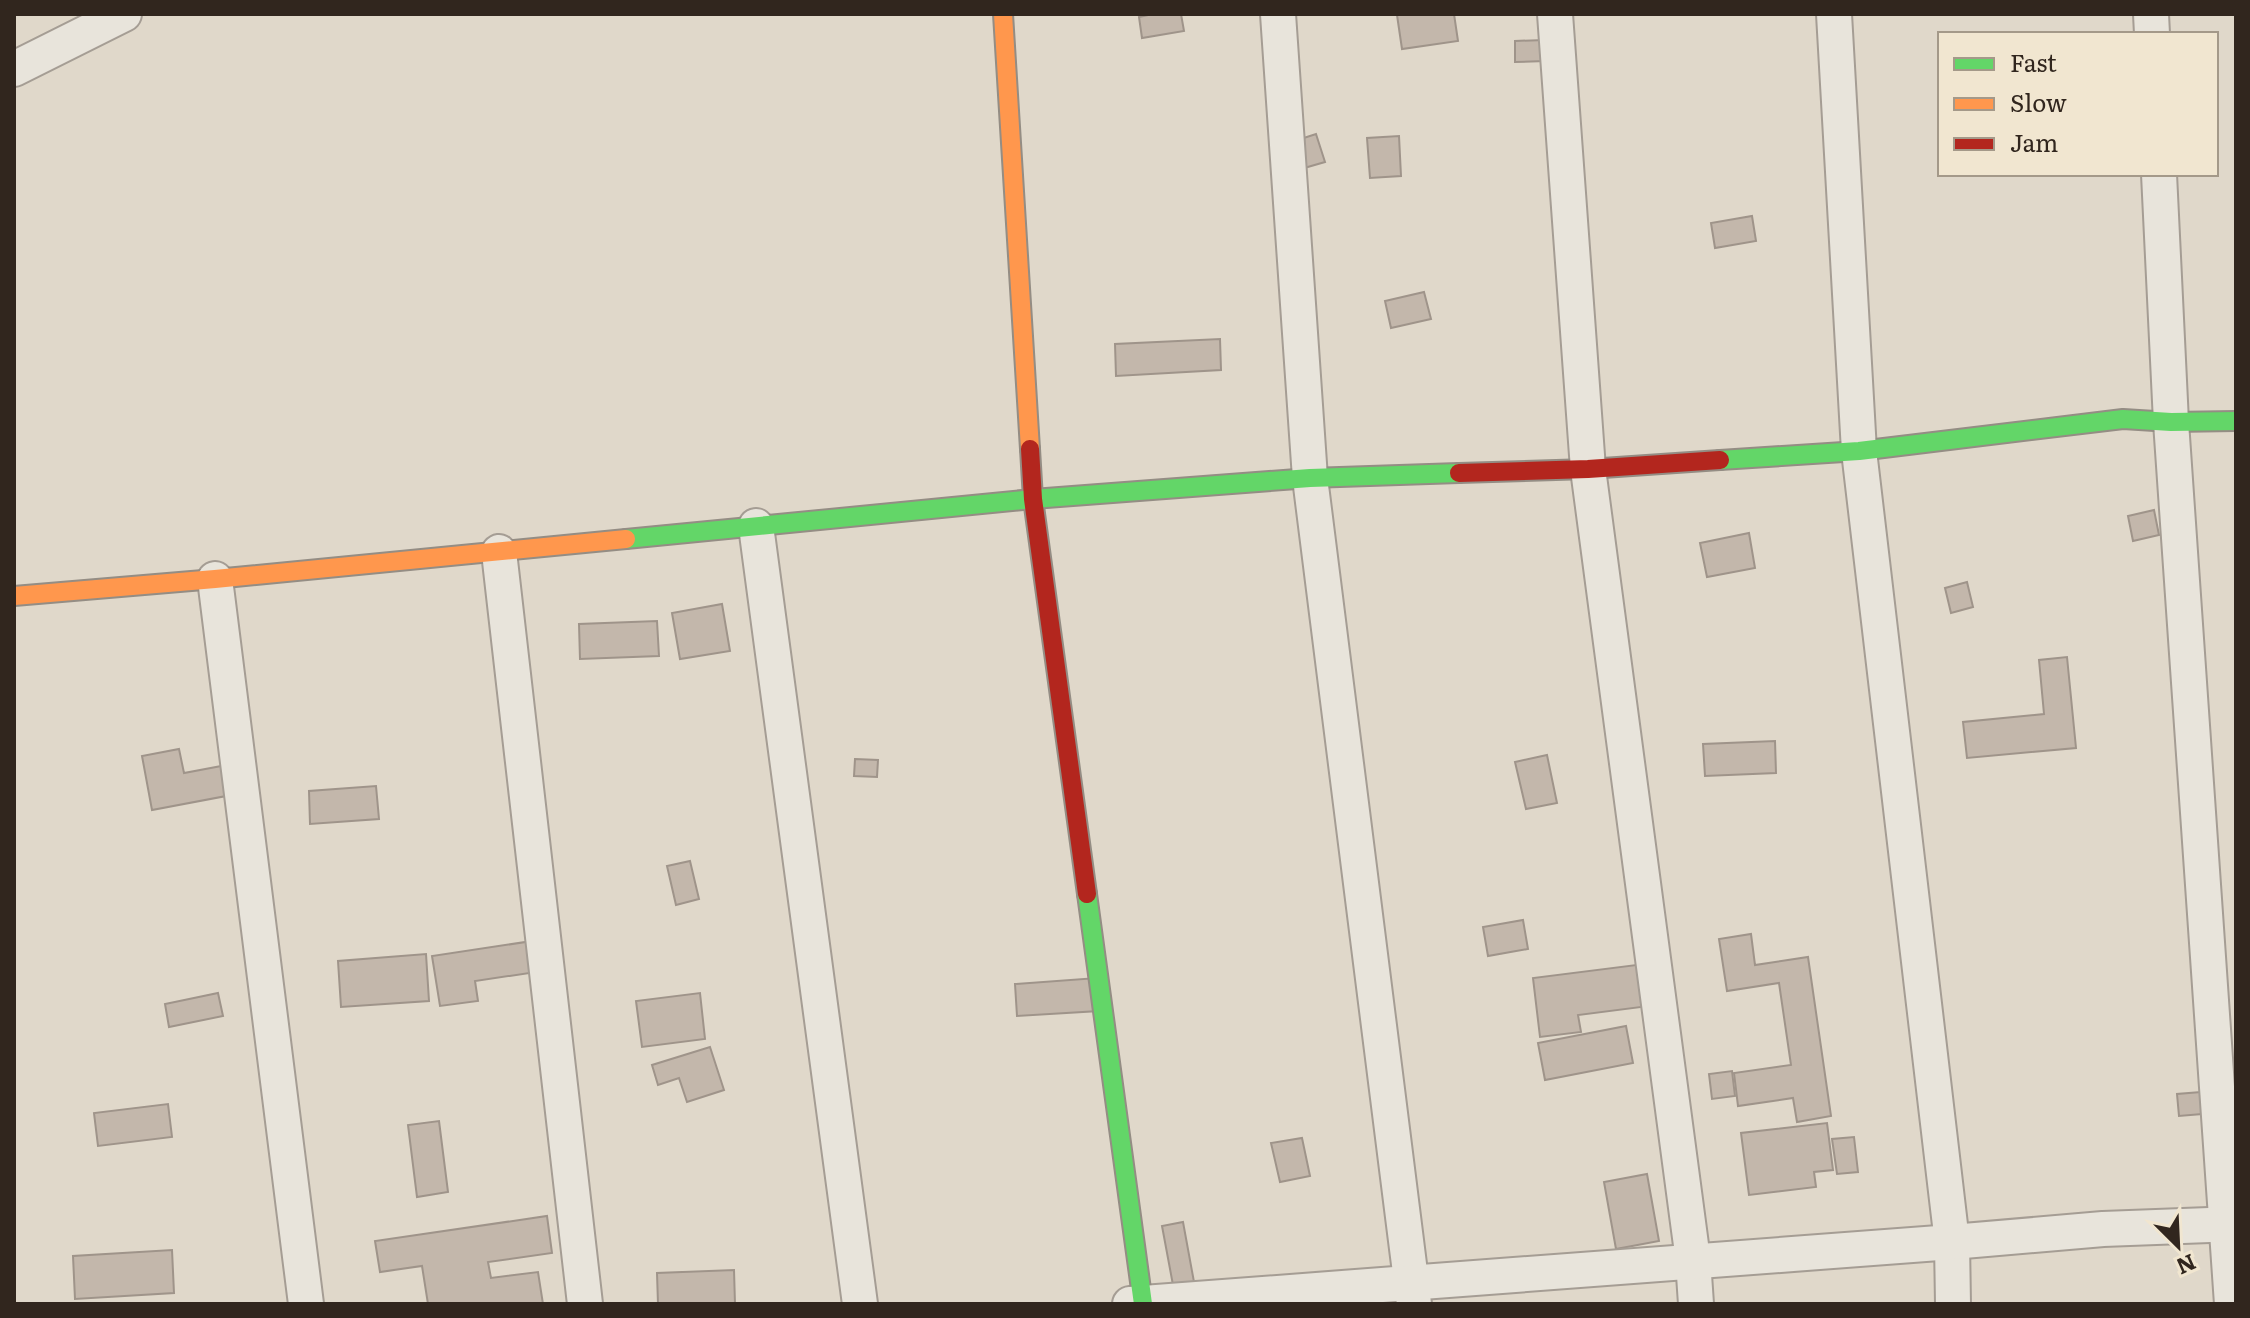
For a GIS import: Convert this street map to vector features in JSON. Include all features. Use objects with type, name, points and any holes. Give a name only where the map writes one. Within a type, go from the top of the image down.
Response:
[{"type":"street","points":[[14,69],[124,14]]},
{"type":"street","points":[[1003,14],[1033,499],[1143,1304]]},
{"type":"street","points":[[1278,14],[1310,478],[1413,1293]]},
{"type":"street","points":[[1555,14],[1588,469],[1693,1260],[1696,1304]]},
{"type":"street","points":[[1834,14],[1859,451],[1952,1242],[1953,1304]]},
{"type":"street","points":[[2159,176],[2171,422],[2231,1224],[2232,1304]]},
{"type":"street","points":[[14,596],[1033,499],[1310,478],[1588,469],[1859,451],[2123,419],[2236,421]]},
{"type":"street","points":[[756,526],[860,1304]]},
{"type":"street","points":[[499,552],[585,1304]]},
{"type":"street","points":[[215,579],[306,1304]]},
{"type":"street","points":[[1130,1304],[1413,1293],[1693,1260],[2103,1229],[2231,1224]]},
{"type":"building","points":[[1181,14],[1184,31],[1142,38],[1139,17]]},
{"type":"building","points":[[1454,14],[1458,41],[1402,49],[1397,15]]},
{"type":"building","points":[[1544,40],[1545,61],[1515,62],[1515,41]]},
{"type":"building","points":[[1316,134],[1325,162],[1287,173],[1279,146]]},
{"type":"building","points":[[1399,136],[1401,176],[1370,178],[1367,138]]},
{"type":"building","points":[[1752,216],[1756,241],[1715,248],[1711,223]]},
{"type":"building","points":[[1424,292],[1431,319],[1391,328],[1385,301]]},
{"type":"building","points":[[1220,339],[1221,370],[1116,376],[1115,344]]},
{"type":"building","points":[[2154,510],[2159,535],[2133,541],[2128,516]]},
{"type":"building","points":[[1749,533],[1755,568],[1707,577],[1700,543]]},
{"type":"building","points":[[1967,582],[1973,607],[1951,613],[1945,588]]},
{"type":"building","points":[[722,604],[730,651],[680,659],[672,613]]},
{"type":"building","points":[[657,621],[659,656],[580,659],[579,624]]},
{"type":"building","points":[[2067,657],[2076,748],[1967,758],[1963,722],[2044,714],[2039,660]]},
{"type":"building","points":[[1775,741],[1776,773],[1705,776],[1703,744]]},
{"type":"building","points":[[179,749],[184,773],[253,760],[258,790],[152,810],[142,756]]},
{"type":"building","points":[[1547,755],[1557,803],[1526,809],[1515,762]]},
{"type":"building","points":[[855,759],[878,760],[877,777],[854,776]]},
{"type":"building","points":[[376,786],[379,819],[310,824],[309,791]]},
{"type":"building","points":[[690,861],[699,899],[676,905],[667,866]]},
{"type":"building","points":[[1523,920],[1528,949],[1488,956],[1483,927]]},
{"type":"building","points":[[1751,934],[1755,965],[1808,957],[1831,1116],[1797,1122],[1793,1098],[1738,1106],[1734,1073],[1791,1065],[1779,983],[1727,991],[1719,939]]},
{"type":"building","points":[[539,940],[543,971],[475,981],[478,1001],[440,1006],[432,956]]},
{"type":"building","points":[[426,954],[429,1001],[341,1007],[338,961]]},
{"type":"building","points":[[1652,963],[1657,1005],[1578,1015],[1581,1032],[1540,1037],[1533,978]]},
{"type":"building","points":[[1097,978],[1099,1011],[1017,1016],[1015,984]]},
{"type":"building","points":[[218,993],[223,1016],[169,1027],[165,1004]]},
{"type":"building","points":[[700,993],[705,1039],[642,1047],[636,1001]]},
{"type":"building","points":[[1626,1026],[1633,1063],[1545,1080],[1538,1043]]},
{"type":"building","points":[[710,1047],[724,1090],[687,1102],[679,1078],[658,1085],[652,1065]]},
{"type":"building","points":[[1732,1071],[1735,1096],[1712,1099],[1709,1074]]},
{"type":"building","points":[[2213,1091],[2214,1113],[2179,1116],[2177,1094]]},
{"type":"building","points":[[168,1104],[172,1137],[98,1146],[94,1113]]},
{"type":"building","points":[[439,1121],[448,1192],[417,1197],[408,1125]]},
{"type":"building","points":[[1827,1123],[1833,1170],[1814,1172],[1816,1187],[1749,1195],[1741,1133]]},
{"type":"building","points":[[1854,1137],[1858,1172],[1837,1174],[1832,1139]]},
{"type":"building","points":[[1302,1138],[1310,1176],[1280,1182],[1271,1143]]},
{"type":"building","points":[[1647,1174],[1659,1241],[1616,1249],[1604,1182]]},
{"type":"building","points":[[547,1216],[552,1253],[488,1262],[491,1278],[538,1272],[543,1304],[428,1304],[422,1266],[380,1272],[375,1241]]},
{"type":"building","points":[[1183,1222],[1194,1282],[1173,1285],[1162,1226]]},
{"type":"building","points":[[172,1250],[174,1293],[75,1299],[73,1256]]},
{"type":"building","points":[[734,1270],[735,1304],[658,1304],[657,1273]]},
{"type":"traffic: fast","points":[[1720,460],[1859,451],[2123,419],[2236,421]]},
{"type":"traffic: fast","points":[[626,539],[1033,499],[1310,478],[1459,473]]},
{"type":"traffic: fast","points":[[1087,894],[1143,1304]]},
{"type":"traffic: slow","points":[[1003,14],[1030,449]]},
{"type":"traffic: slow","points":[[14,596],[626,539]]},
{"type":"traffic: jam","points":[[1030,449],[1033,499],[1087,894]]},
{"type":"traffic: jam","points":[[1459,473],[1588,469],[1720,460]]}]
